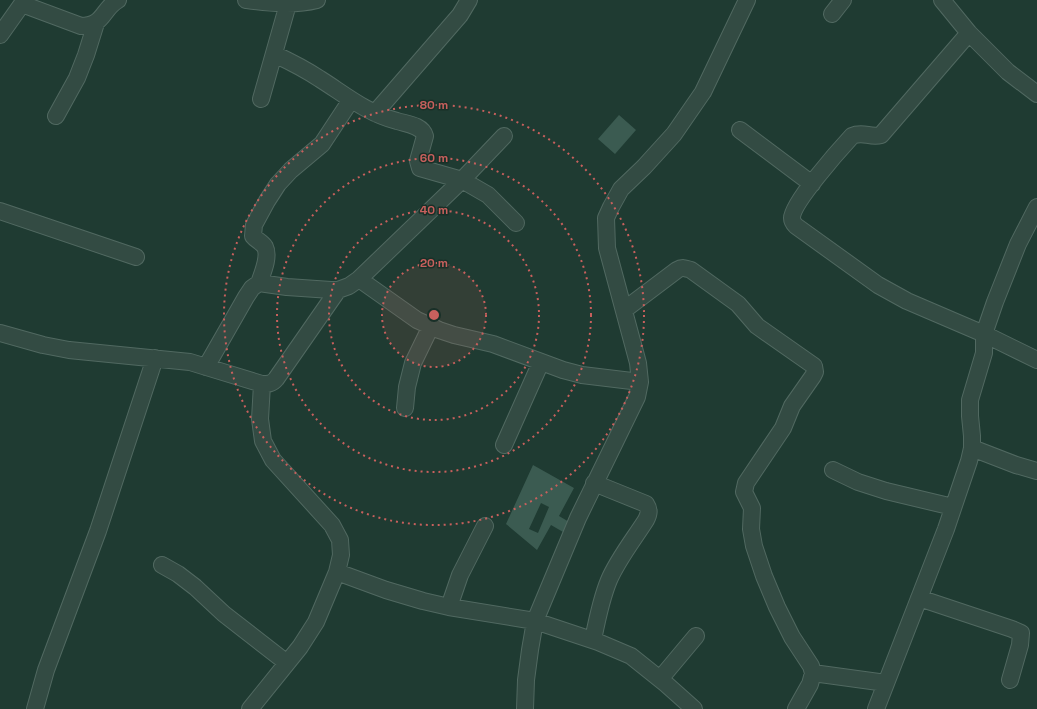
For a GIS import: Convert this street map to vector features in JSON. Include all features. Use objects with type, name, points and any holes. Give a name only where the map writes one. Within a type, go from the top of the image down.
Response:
[{"type":"street","points":[[0,35],[22,2],[81,26],[88,26],[96,23],[118,0]]},
{"type":"street","points":[[246,0],[288,4],[318,0]]},
{"type":"street","points":[[375,112],[460,15],[469,0]]},
{"type":"street","points":[[525,709],[526,680],[535,621],[578,518],[637,397],[640,382],[638,363],[607,248],[606,218],[621,189],[644,167],[674,134],[703,92],[747,0]]},
{"type":"street","points":[[832,14],[843,0]]},
{"type":"street","points":[[942,0],[969,33],[1008,72],[1037,94]]},
{"type":"street","points":[[261,99],[288,4]]},
{"type":"street","points":[[56,116],[86,55],[96,23]]},
{"type":"street","points":[[969,33],[881,135],[875,137],[858,134],[852,136],[812,184],[793,213],[792,219],[796,226],[878,285],[907,301],[984,334],[1037,360]]},
{"type":"street","points":[[274,54],[302,68],[351,100],[393,120],[414,126],[424,132],[425,136],[418,162],[420,168],[462,180],[488,195],[516,223]]},
{"type":"street","points":[[206,366],[246,297],[252,288],[259,283],[267,254],[266,249],[253,236],[254,225],[267,201],[278,184],[291,170],[322,144],[351,100]]},
{"type":"street","points":[[740,130],[812,184]]},
{"type":"street","points":[[259,283],[315,290],[338,290],[349,286],[359,279],[462,180],[504,136]]},
{"type":"street","points":[[876,709],[920,598],[953,507],[972,448],[970,400],[984,352],[984,334],[1018,244],[1037,207]]},
{"type":"street","points":[[0,211],[136,257]]},
{"type":"street","points":[[624,310],[681,267],[685,268],[691,270],[738,304],[757,326],[814,366],[815,372],[813,376],[792,406],[783,428],[746,483],[744,492],[752,508],[751,529],[764,576],[792,637],[811,666],[812,673],[810,684],[796,709]]},
{"type":"street","points":[[359,279],[417,320],[454,335],[493,344],[540,362],[582,375],[640,382]]},
{"type":"street","points":[[0,333],[43,345],[69,350],[190,362],[262,384],[272,383],[338,290]]},
{"type":"street","points":[[405,408],[407,387],[413,363],[431,326]]},
{"type":"street","points":[[35,709],[46,670],[98,531],[156,358]]},
{"type":"street","points":[[504,445],[540,362]]},
{"type":"street","points":[[250,709],[300,646],[316,622],[337,572],[341,555],[340,540],[332,526],[273,460],[263,441],[260,419],[262,384]]},
{"type":"street","points":[[972,448],[1016,465],[1037,471]]},
{"type":"street","points":[[833,470],[858,482],[886,491],[953,507]]},
{"type":"street","points":[[593,640],[608,581],[615,567],[649,513],[649,508],[646,504],[594,483]]},
{"type":"street","points":[[449,607],[460,575],[484,526]]},
{"type":"street","points":[[162,565],[178,574],[195,587],[224,614],[287,663]]},
{"type":"street","points":[[337,572],[386,590],[449,607],[535,621],[593,640],[631,656],[694,709]]},
{"type":"street","points":[[920,598],[1012,629],[1021,634],[1020,645],[1010,680]]},
{"type":"street","points":[[660,679],[696,636]]},
{"type":"street","points":[[812,673],[886,682]]},
{"type":"building","points":[[619,115],[636,130],[615,154],[598,139]]},
{"type":"building","points":[[533,465],[574,488],[559,516],[576,526],[570,536],[551,525],[537,550],[506,524]],"holes":[[[541,503],[549,507],[538,533],[529,529]]]}]
